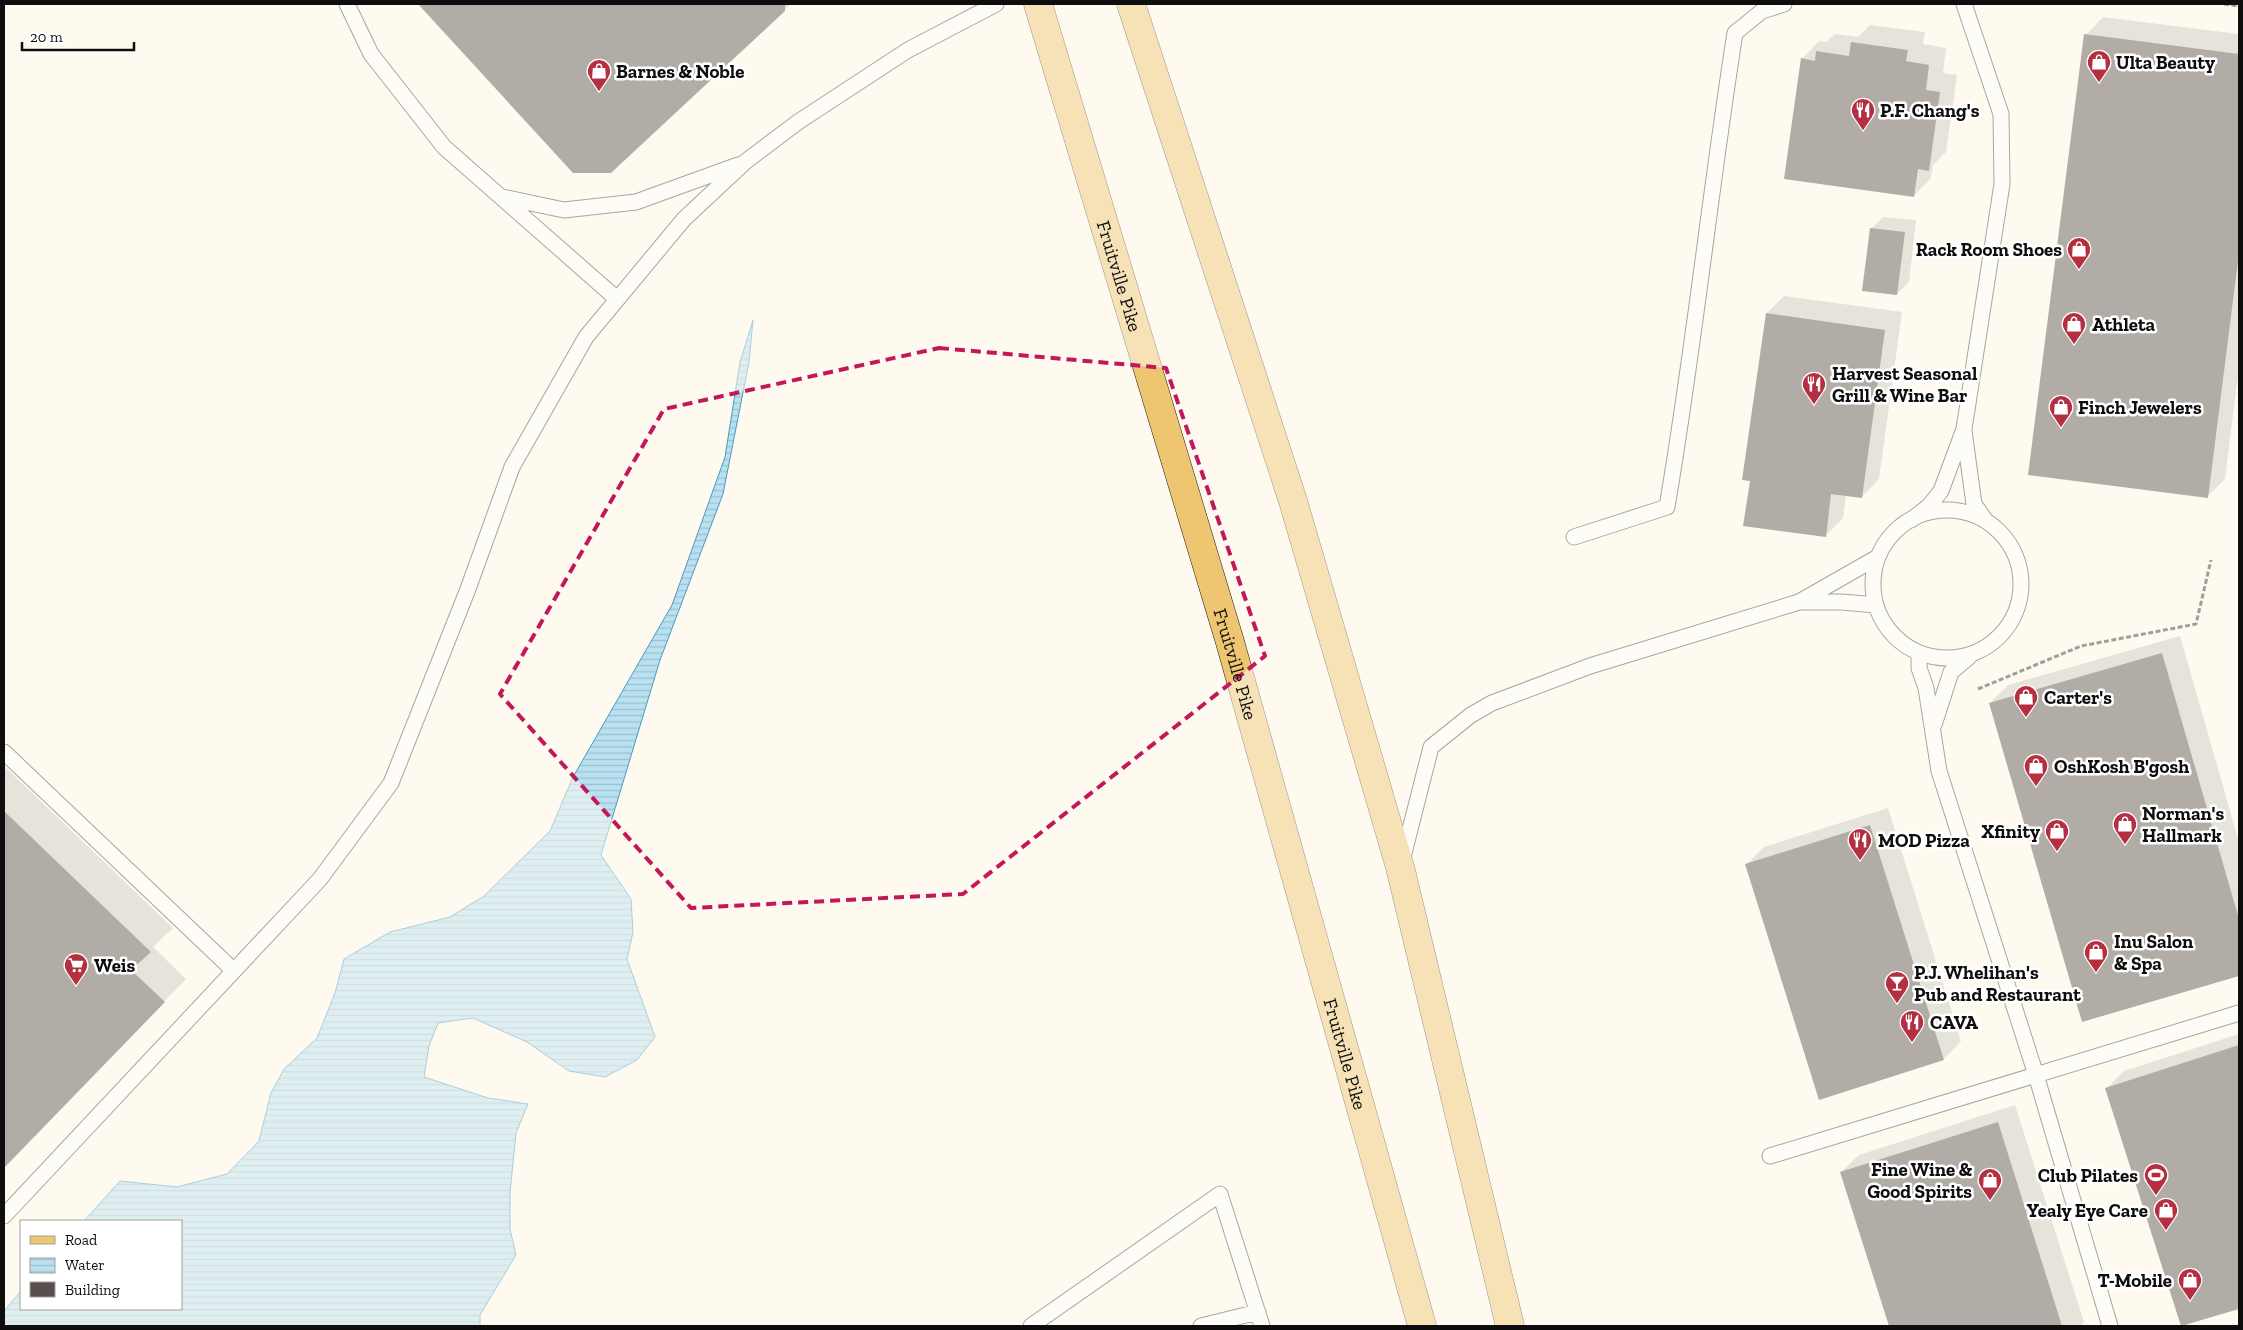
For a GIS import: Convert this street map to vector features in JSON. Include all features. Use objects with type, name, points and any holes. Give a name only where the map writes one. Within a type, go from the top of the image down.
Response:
[{"type":"main road","name":"Fruitville Pike","points":[[1038,4],[1230,642],[1422,1326]]},
{"type":"main road","points":[[1131,4],[1293,501],[1400,867],[1510,1326]]},
{"type":"lane","points":[[347,4],[371,54],[444,147],[617,299]]},
{"type":"lane","points":[[4,1216],[320,879],[391,783],[468,589],[512,467],[586,336],[684,219],[745,162],[798,122],[908,50],[996,4]]},
{"type":"lane","points":[[1574,537],[1667,507],[1687,392],[1717,147],[1735,33],[1762,11],[1784,4]]},
{"type":"lane","points":[[1964,4],[2001,114],[2002,184],[1964,430],[1941,491],[1929,506],[1892,536],[1878,557],[1873,581],[1876,605],[1886,625],[1900,642],[1919,653],[1945,658],[1972,655]]},
{"type":"lane","points":[[501,197],[564,210],[636,202],[745,162]]},
{"type":"lane","points":[[1932,729],[1951,672],[1972,655],[1993,643],[2009,626],[2019,604],[2022,580],[2016,557],[2004,537],[1986,521],[1974,504],[1964,430]]},
{"type":"lane","points":[[1911,520],[1929,512],[1949,511],[1968,513],[1986,521]]},
{"type":"lane","points":[[1400,867],[1431,747],[1471,715],[1492,703],[1615,658],[1799,602],[1878,557]]},
{"type":"lane","points":[[1799,602],[1842,602],[1876,605]]},
{"type":"lane","points":[[1919,653],[1919,668],[1926,688],[1939,771],[2036,1075],[2110,1326]]},
{"type":"lane","points":[[4,752],[233,970]]},
{"type":"lane","points":[[1770,1156],[2239,1013]]},
{"type":"lane","points":[[1031,1326],[1220,1194],[1260,1319],[1201,1326]]},
{"type":"path","points":[[2224,4],[2239,6]]},
{"type":"path","points":[[1978,689],[2081,646],[2196,624],[2212,560]]},
{"type":"highlighted area","points":[[939,348],[1166,368],[1265,656],[963,894],[691,908],[500,694],[664,409]]},
{"type":"water","points":[[753,320],[749,362],[723,494],[660,660],[601,855],[631,899],[633,932],[627,959],[655,1037],[637,1060],[605,1077],[569,1071],[527,1042],[473,1018],[438,1023],[429,1046],[424,1077],[488,1098],[528,1104],[516,1133],[510,1193],[510,1229],[516,1255],[480,1315],[480,1326],[4,1326],[4,1311],[20,1292],[20,1310],[182,1310],[182,1220],[85,1220],[120,1181],[177,1187],[227,1174],[259,1141],[271,1093],[284,1069],[317,1038],[335,993],[344,959],[390,932],[450,917],[484,896],[550,831],[573,777],[672,605],[725,457],[740,362]]},
{"type":"building","name":"Barnes & Noble","points":[[418,4],[785,4],[785,11],[611,173],[573,173]]},
{"type":"building","points":[[2084,34],[2239,54],[2239,253],[2208,498],[2028,475]]},
{"type":"building","name":"P.F. Chang's","points":[[1851,42],[1908,50],[1906,61],[1929,65],[1926,90],[1940,92],[1929,171],[1918,169],[1914,197],[1784,179],[1801,58],[1815,61],[1816,51],[1849,56]]},
{"type":"building","points":[[1870,228],[1905,232],[1897,295],[1862,291]]},
{"type":"building","name":"Harvest Seasonal Grill & Wine Bar","points":[[1766,313],[1885,330],[1862,498],[1831,494],[1826,537],[1743,526],[1750,481],[1742,480]]},
{"type":"building","points":[[2162,653],[2239,919],[2239,976],[2082,1022],[1989,703]]},
{"type":"building","name":"Weis","points":[[4,811],[151,952],[131,970],[165,1002],[4,1168]]},
{"type":"building","points":[[1870,825],[1944,1060],[1819,1100],[1745,864]]},
{"type":"building","points":[[2239,1045],[2239,1309],[2181,1326],[2105,1088]]},
{"type":"building","points":[[1998,1122],[2062,1326],[1889,1326],[1840,1172]]},
{"type":"place","name":"Ulta Beauty","points":[[2099,83]]},
{"type":"place","name":"Barnes & Noble","points":[[599,92]]},
{"type":"place","name":"P.F. Chang's","points":[[1863,131]]},
{"type":"place","name":"Rack Room Shoes","points":[[2079,270]]},
{"type":"place","name":"Athleta","points":[[2074,345]]},
{"type":"place","name":"Harvest Seasonal Grill & Wine Bar","points":[[1814,405]]},
{"type":"place","name":"Finch Jewelers","points":[[2061,428]]},
{"type":"place","name":"Carter's","points":[[2026,718]]},
{"type":"place","name":"OshKosh B'gosh","points":[[2036,787]]},
{"type":"place","name":"Norman's Hallmark","points":[[2125,845]]},
{"type":"place","name":"Xfinity","points":[[2057,852]]},
{"type":"place","name":"MOD Pizza","points":[[1860,861]]},
{"type":"place","name":"Inu Salon & Spa","points":[[2096,973]]},
{"type":"place","name":"Weis","points":[[76,986]]},
{"type":"place","name":"P.J. Whelihan's Pub and Restaurant","points":[[1897,1004]]},
{"type":"place","name":"CAVA","points":[[1912,1043]]},
{"type":"place","name":"Club Pilates","points":[[2156,1196]]},
{"type":"place","name":"Fine Wine & Good Spirits","points":[[1990,1201]]},
{"type":"place","name":"Yealy Eye Care","points":[[2166,1231]]},
{"type":"place","name":"T-Mobile","points":[[2190,1301]]}]
